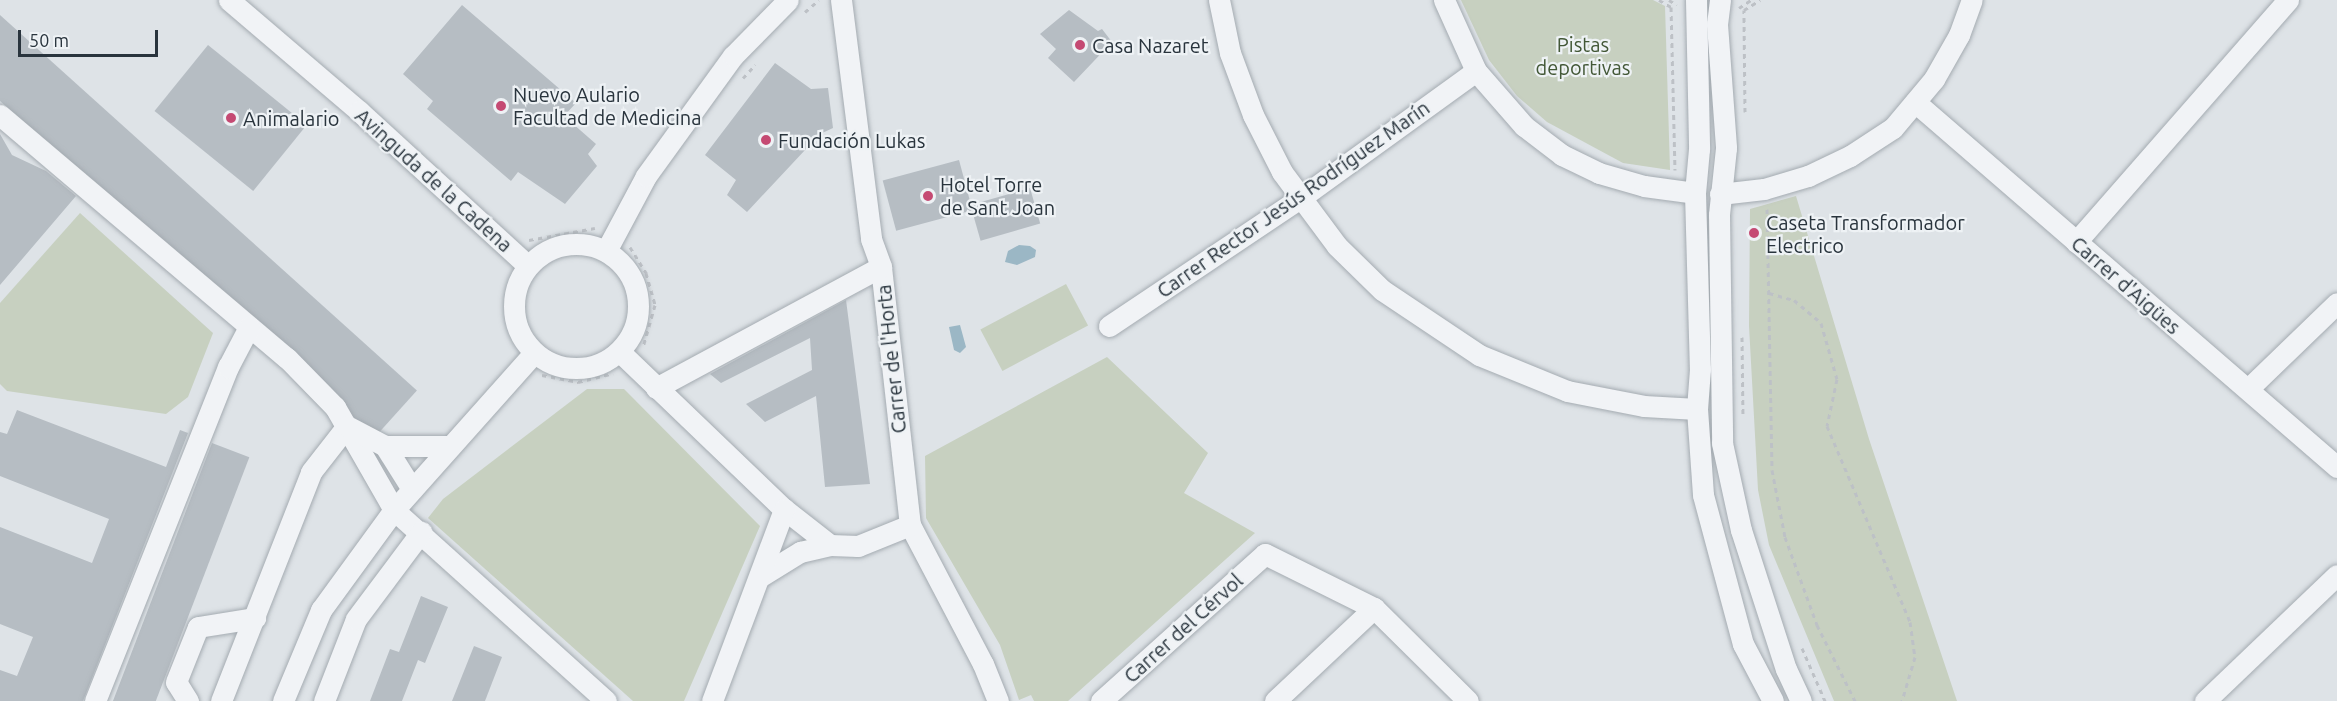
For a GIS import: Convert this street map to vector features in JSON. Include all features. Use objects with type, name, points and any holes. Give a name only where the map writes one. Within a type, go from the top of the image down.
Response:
[{"type":"street","name":"Carrer de l'Horta","points":[[841,0],[871,239],[881,267],[910,525],[983,664],[998,701]]},
{"type":"street","points":[[1219,0],[1227,44],[1253,115],[1299,199],[1337,246],[1382,290],[1479,355],[1567,391],[1650,407],[1697,409]]},
{"type":"street","points":[[1444,0],[1476,71],[1524,126],[1562,155],[1599,173],[1644,186],[1695,193]]},
{"type":"street","points":[[1696,0],[1699,149],[1695,193],[1700,369],[1697,409],[1703,495],[1743,644],[1773,701]]},
{"type":"street","points":[[1720,0],[1717,24],[1726,148],[1720,194],[1722,443],[1741,530],[1786,669],[1801,701]]},
{"type":"street","points":[[1720,194],[1764,189],[1808,176],[1850,156],[1893,128],[1915,102],[1949,52],[1972,0]]},
{"type":"street","points":[[2076,242],[2288,0]]},
{"type":"street","name":"Avinguda de la Cadena","points":[[236,2],[528,266]]},
{"type":"street","points":[[606,251],[619,221],[646,176],[733,56],[795,7]]},
{"type":"street","name":"Carrer Rector Jesús Rodríguez Marín","points":[[1110,326],[1299,199],[1476,71]]},
{"type":"street","name":"Carrer d'Aigües","points":[[1915,102],[2337,467]]},
{"type":"street","points":[[0,115],[287,358],[335,407],[394,510],[606,701]]},
{"type":"street","points":[[571,244],[606,251],[622,263],[634,281],[639,301],[632,336],[620,352],[588,368],[569,369],[550,363],[534,353],[522,338],[513,303],[517,285],[528,266],[554,248],[571,244]]},
{"type":"street","points":[[649,381],[881,267]]},
{"type":"street","points":[[2248,388],[2337,303]]},
{"type":"street","points":[[95,701],[228,367],[249,327]]},
{"type":"street","points":[[620,352],[784,509],[831,545]]},
{"type":"street","points":[[283,701],[321,610],[394,510],[534,353]]},
{"type":"street","points":[[347,426],[385,446],[450,446]]},
{"type":"street","points":[[221,701],[311,472],[347,426]]},
{"type":"street","points":[[385,446],[412,489]]},
{"type":"street","points":[[712,701],[761,576],[784,509]]},
{"type":"street","points":[[761,576],[800,552],[831,545],[858,546],[910,525]]},
{"type":"street","points":[[324,701],[356,619],[421,532]]},
{"type":"street","name":"Carrer del Cérvol","points":[[1101,701],[1265,554],[1374,608]]},
{"type":"street","points":[[2205,701],[2337,575]]},
{"type":"street","points":[[1275,701],[1374,608],[1468,701]]},
{"type":"street","points":[[188,701],[176,682],[198,627],[255,618]]},
{"type":"path","points":[[795,7],[819,0]]},
{"type":"path","points":[[1659,0],[1671,7],[1675,176]]},
{"type":"path","points":[[1745,124],[1744,10],[1760,0]]},
{"type":"path","points":[[1739,24],[1740,116]]},
{"type":"path","points":[[742,80],[763,56]]},
{"type":"path","points":[[1764,189],[1769,293],[1772,470],[1785,537],[1817,625],[1855,701]]},
{"type":"path","points":[[523,234],[530,241],[560,232],[593,230],[608,214],[619,221]]},
{"type":"path","points":[[515,374],[530,387],[545,373],[578,382],[619,371],[649,381],[652,362],[643,349],[655,305],[646,273],[629,247],[631,241]]},
{"type":"path","points":[[1769,293],[1794,300],[1821,323],[1838,379],[1827,426],[1910,622],[1915,657],[1902,701]]},
{"type":"path","points":[[1742,334],[1743,421]]},
{"type":"path","points":[[1798,641],[1825,701]]},
{"type":"green space","name":"Pistas deportivas","points":[[1461,0],[1653,0],[1665,6],[1670,170],[1623,163],[1547,122],[1517,96],[1489,60]]},
{"type":"green space","points":[[1796,196],[1869,439],[1957,701],[1834,701],[1769,545],[1758,490],[1749,326],[1750,209]]},
{"type":"green space","points":[[80,213],[213,333],[188,397],[166,414],[7,391],[0,384],[0,303]]},
{"type":"green space","points":[[1066,284],[1088,325],[1002,371],[980,330]]},
{"type":"green space","points":[[1107,357],[1208,453],[1184,493],[1255,533],[1068,701],[1034,701],[1031,695],[1019,700],[1000,645],[926,518],[925,456]]},
{"type":"green space","points":[[587,389],[624,389],[760,526],[684,701],[633,701],[428,518],[443,499]]},
{"type":"water","points":[[1019,245],[1030,246],[1036,250],[1035,257],[1017,265],[1005,262],[1008,251]]},
{"type":"water","points":[[960,325],[966,347],[960,353],[954,350],[949,327]]},
{"type":"building","name":"Nuevo Aulario Facultad de Medicina","points":[[462,5],[576,103],[564,116],[596,144],[588,154],[597,166],[565,204],[518,172],[511,181],[427,109],[433,101],[403,74]]},
{"type":"building","name":"Casa Nazaret","points":[[1069,10],[1098,31],[1102,29],[1112,42],[1074,82],[1048,58],[1056,49],[1040,34]]},
{"type":"building","points":[[0,15],[417,390],[374,438],[0,101]]},
{"type":"building","name":"Animalario","points":[[208,45],[307,125],[253,191],[155,111]]},
{"type":"building","name":"Fundación Lukas","points":[[775,63],[811,89],[828,88],[833,128],[820,134],[747,212],[727,195],[736,180],[705,155]]},
{"type":"building","points":[[0,134],[12,155],[46,171],[76,196],[0,285]]},
{"type":"building","name":"Hotel Torre de Sant Joan","points":[[959,160],[972,210],[896,231],[883,180]]},
{"type":"building","points":[[1030,188],[1040,224],[981,241],[970,205]]},
{"type":"building","points":[[846,300],[870,484],[825,487],[816,396],[765,422],[746,404],[812,370],[810,338],[721,383],[710,374]]},
{"type":"building","points":[[17,410],[166,467],[180,430],[188,433],[83,701],[0,701],[0,670],[17,676],[33,637],[0,624],[0,527],[92,563],[109,519],[0,476],[0,432],[7,434]]},
{"type":"building","points":[[212,443],[249,457],[156,701],[113,701]]},
{"type":"building","points":[[421,596],[448,607],[425,663],[418,660],[402,701],[370,701],[390,649],[399,652]]},
{"type":"building","points":[[474,646],[502,657],[485,701],[452,701]]},
{"type":"place","name":"Casa Nazaret","points":[[1080,45]]},
{"type":"place","name":"Nuevo Aulario Facultad de Medicina","points":[[501,106]]},
{"type":"place","name":"Animalario","points":[[231,118]]},
{"type":"place","name":"Fundación Lukas","points":[[766,140]]},
{"type":"place","name":"Hotel Torre de Sant Joan","points":[[928,196]]},
{"type":"place","name":"Caseta Transformador Electrico","points":[[1754,233]]}]
